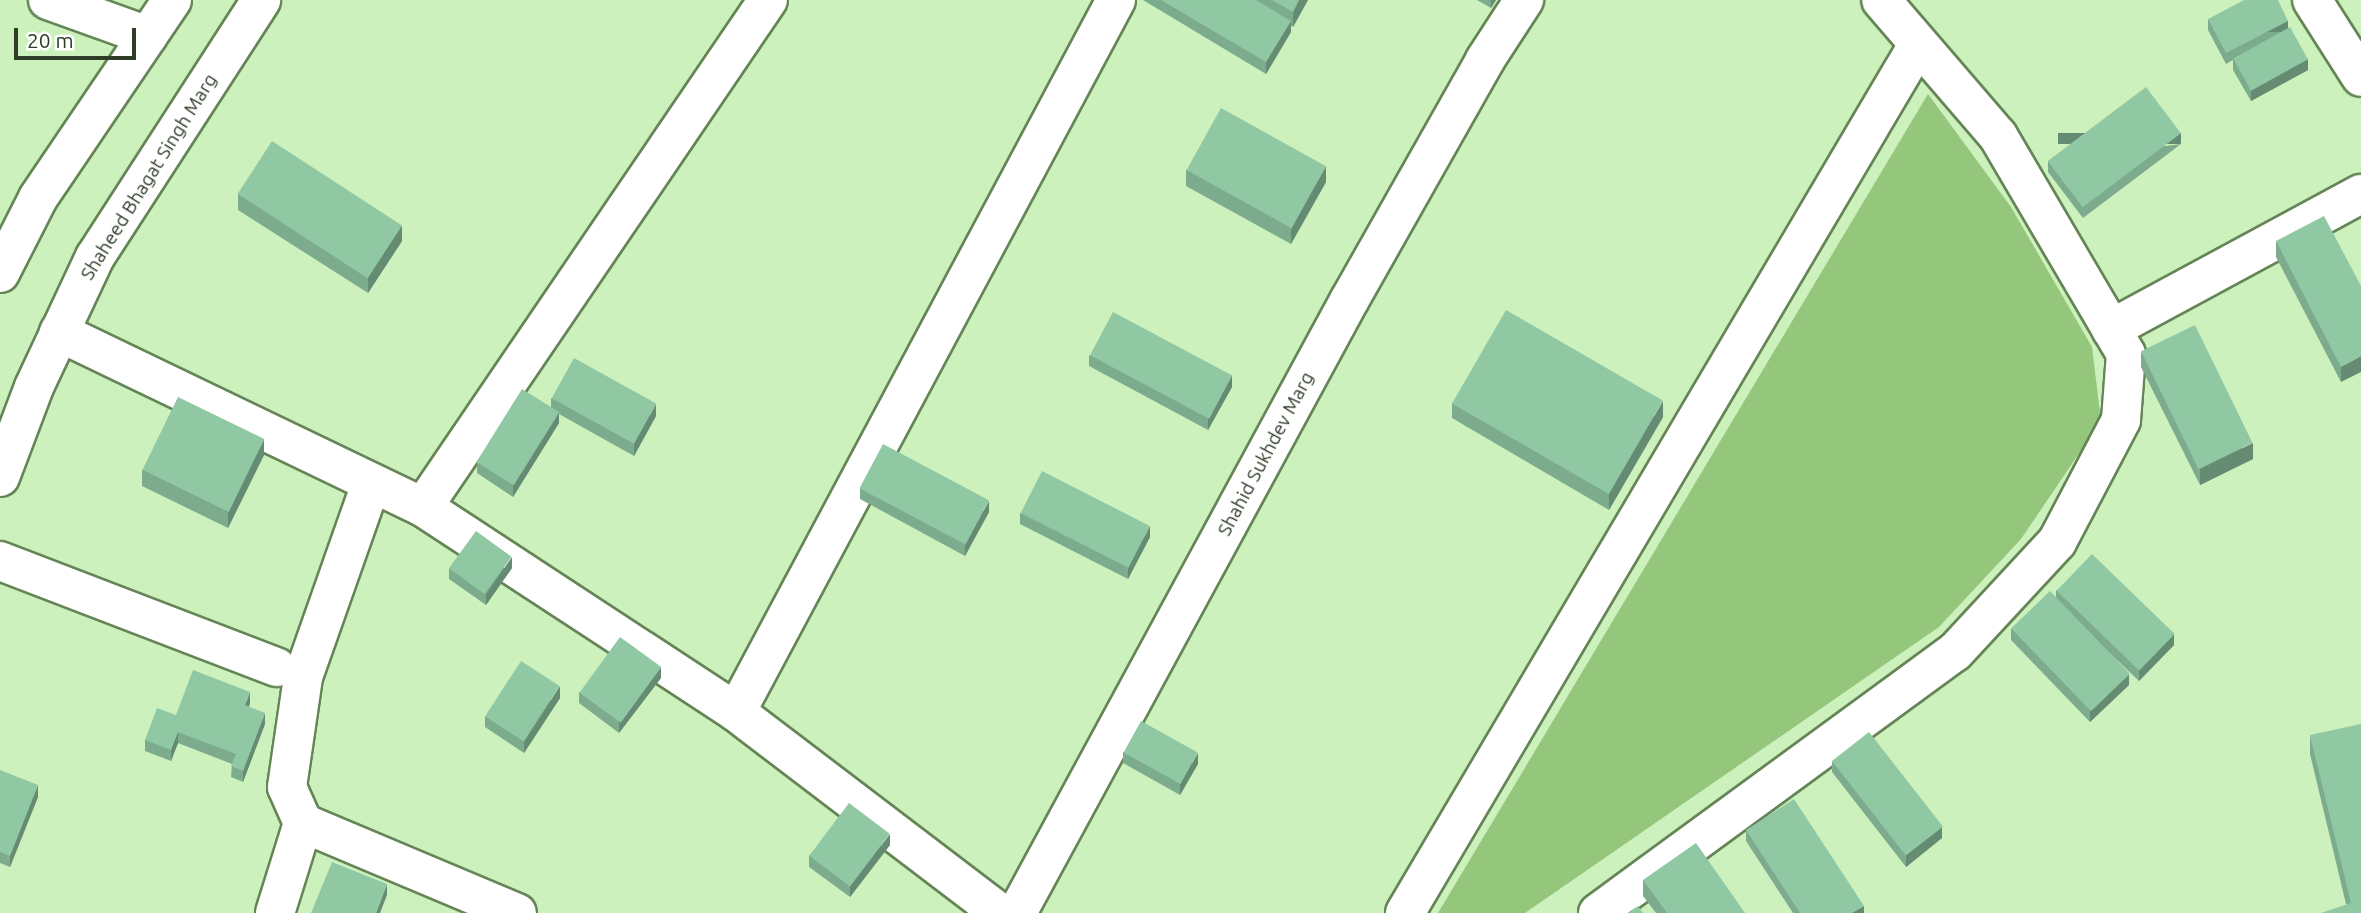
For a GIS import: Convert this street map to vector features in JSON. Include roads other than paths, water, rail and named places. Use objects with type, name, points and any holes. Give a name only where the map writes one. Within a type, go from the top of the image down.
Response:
[{"type":"street","points":[[48,0],[148,36]]},
{"type":"street","points":[[0,273],[38,198],[173,0]]},
{"type":"street","name":"Shaheed Bhagat Singh Marg","points":[[0,477],[59,332],[94,257],[261,0]]},
{"type":"street","points":[[423,507],[768,0]]},
{"type":"street","points":[[736,712],[1116,0]]},
{"type":"street","name":"Shahid Sukhdev Marg","points":[[1017,913],[1350,299],[1485,60],[1524,0]]},
{"type":"street","points":[[1598,913],[1955,652],[2057,542],[2121,420],[2126,354],[1998,136],[1881,0]]},
{"type":"street","points":[[2312,0],[2361,77]]},
{"type":"street","points":[[1405,913],[1918,45]]},
{"type":"street","points":[[2110,329],[2361,194]]},
{"type":"street","points":[[59,332],[423,507],[736,712],[1000,913]]},
{"type":"street","points":[[275,913],[303,823],[287,787],[303,677],[371,484]]},
{"type":"street","points":[[0,561],[276,667]]},
{"type":"street","points":[[303,823],[517,913]]}]
